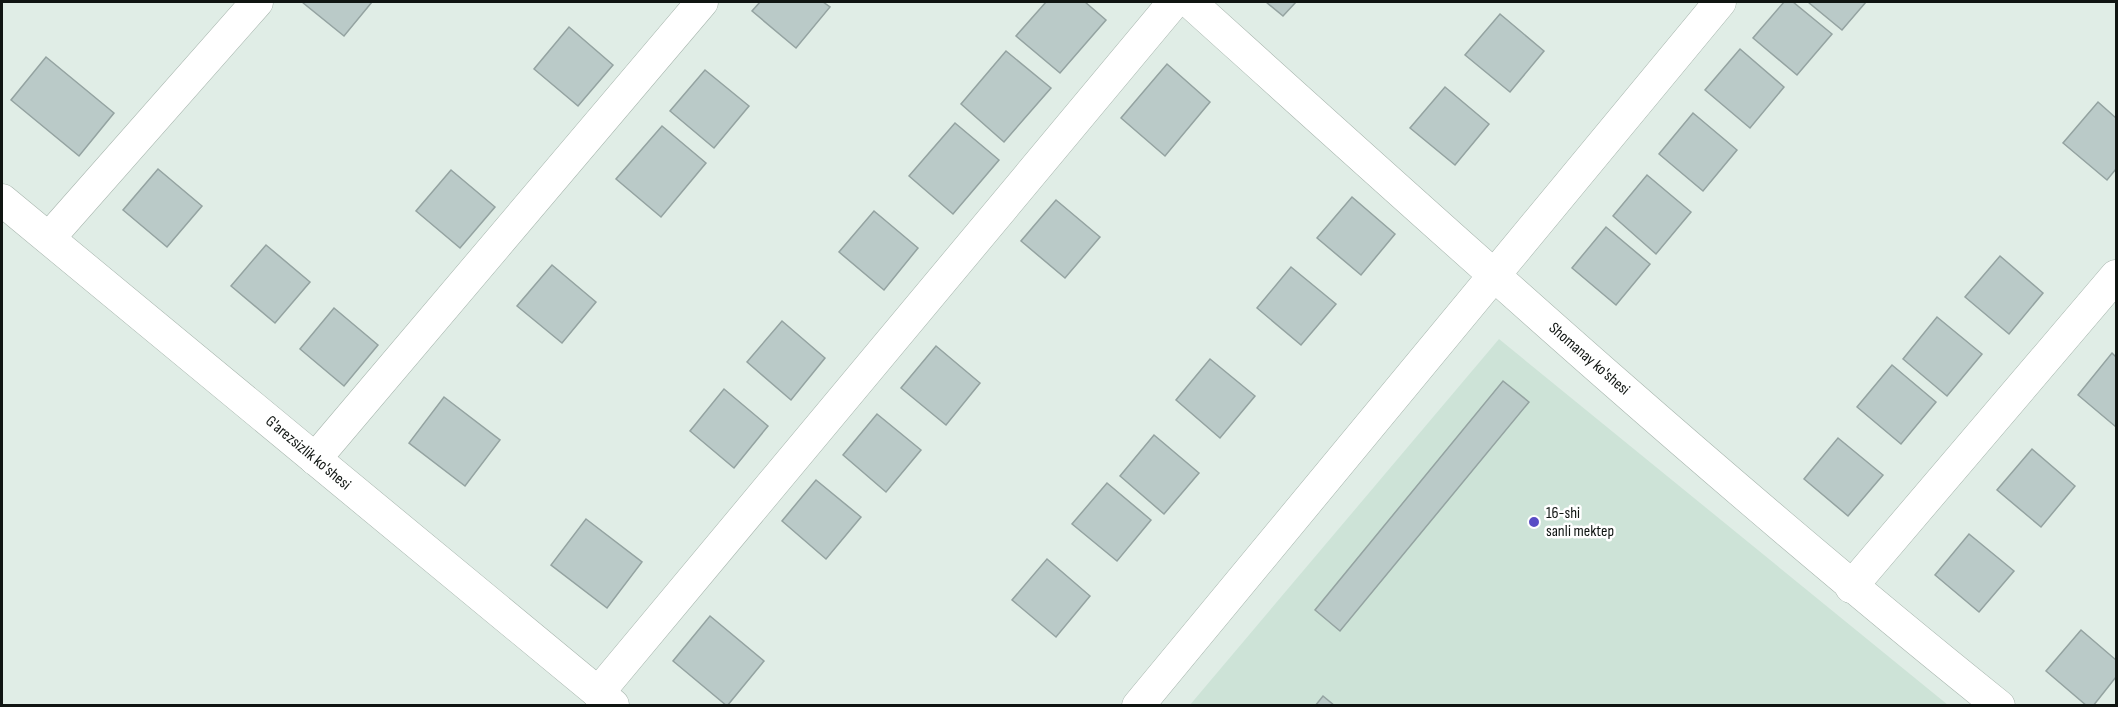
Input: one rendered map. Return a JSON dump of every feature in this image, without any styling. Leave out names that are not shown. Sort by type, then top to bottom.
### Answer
[{"type":"street","points":[[49,238],[257,2]]},
{"type":"street","points":[[315,459],[702,2]]},
{"type":"street","points":[[606,699],[1174,2]]},
{"type":"street","name":"Shomanay ko'shesi","points":[[1190,2],[1493,275],[1851,587],[1999,705]]},
{"type":"street","points":[[1138,705],[1720,2]]},
{"type":"street","name":"G'arezsizlik ko'shesi","points":[[2,200],[606,699]]},
{"type":"street","points":[[1851,587],[2116,276]]},
{"type":"shaded area","name":"16-shi sanli mektep","points":[[1499,339],[1948,705],[1189,706]]},
{"type":"building","points":[[302,2],[372,2],[344,36]]},
{"type":"building","points":[[760,2],[823,2],[830,7],[796,48],[752,11]]},
{"type":"building","points":[[1046,2],[1085,2],[1106,20],[1060,73],[1016,36]]},
{"type":"building","points":[[1266,2],[1296,2],[1283,16]]},
{"type":"building","points":[[1784,2],[1793,2],[1832,34],[1797,75],[1753,38]]},
{"type":"building","points":[[1808,2],[1866,2],[1842,30]]},
{"type":"building","points":[[1500,14],[1544,51],[1510,92],[1465,55]]},
{"type":"building","points":[[569,27],[613,65],[578,106],[534,69]]},
{"type":"building","points":[[1740,49],[1784,87],[1750,128],[1705,90]]},
{"type":"building","points":[[1006,51],[1051,88],[1004,142],[961,104]]},
{"type":"building","points":[[46,57],[114,113],[79,156],[11,100]]},
{"type":"building","points":[[1167,64],[1210,102],[1165,156],[1121,118]]},
{"type":"building","points":[[705,70],[749,106],[714,148],[670,111]]},
{"type":"building","points":[[1445,87],[1489,124],[1455,165],[1410,128]]},
{"type":"building","points":[[2098,102],[2116,118],[2116,169],[2107,180],[2063,143]]},
{"type":"building","points":[[1693,113],[1737,150],[1703,191],[1659,154]]},
{"type":"building","points":[[955,123],[999,160],[953,214],[909,176]]},
{"type":"building","points":[[662,126],[706,163],[661,217],[616,179]]},
{"type":"building","points":[[158,169],[202,206],[167,247],[123,210]]},
{"type":"building","points":[[451,170],[495,207],[460,248],[416,211]]},
{"type":"building","points":[[1647,175],[1691,212],[1656,254],[1613,216]]},
{"type":"building","points":[[1352,197],[1395,234],[1361,275],[1317,238]]},
{"type":"building","points":[[1056,200],[1100,237],[1065,278],[1021,241]]},
{"type":"building","points":[[874,211],[918,248],[884,290],[839,252]]},
{"type":"building","points":[[1606,227],[1650,264],[1616,305],[1572,268]]},
{"type":"building","points":[[266,245],[310,282],[275,323],[231,286]]},
{"type":"building","points":[[2000,256],[2043,293],[2009,334],[1965,297]]},
{"type":"building","points":[[552,265],[596,302],[562,343],[517,306]]},
{"type":"building","points":[[1291,267],[1336,304],[1301,345],[1257,308]]},
{"type":"building","points":[[334,308],[378,345],[344,386],[300,349]]},
{"type":"building","points":[[1937,317],[1982,354],[1947,396],[1903,359]]},
{"type":"building","points":[[782,321],[825,358],[791,400],[747,362]]},
{"type":"building","points":[[936,346],[980,383],[946,425],[901,388]]},
{"type":"building","points":[[2112,353],[2116,357],[2116,427],[2078,395]]},
{"type":"building","points":[[1210,359],[1255,396],[1220,438],[1176,400]]},
{"type":"building","points":[[1892,365],[1936,402],[1901,444],[1857,407]]},
{"type":"building","points":[[1503,381],[1529,402],[1340,631],[1315,610]]},
{"type":"building","points":[[724,389],[768,426],[734,468],[690,431]]},
{"type":"building","points":[[444,397],[500,440],[465,486],[409,443]]},
{"type":"building","points":[[877,414],[921,450],[886,492],[843,455]]},
{"type":"building","points":[[1154,435],[1199,473],[1164,514],[1120,476]]},
{"type":"building","points":[[1838,438],[1883,475],[1848,516],[1804,479]]},
{"type":"building","points":[[2032,449],[2075,486],[2041,527],[1997,490]]},
{"type":"building","points":[[816,480],[861,517],[826,559],[782,521]]},
{"type":"building","points":[[1107,483],[1151,520],[1117,561],[1072,524]]},
{"type":"building","points":[[586,519],[642,562],[607,608],[551,565]]},
{"type":"building","points":[[1969,534],[2014,571],[1979,612],[1935,575]]},
{"type":"building","points":[[1047,559],[1090,596],[1056,637],[1012,600]]},
{"type":"building","points":[[710,616],[764,661],[727,706],[673,661]]},
{"type":"building","points":[[2081,630],[2116,660],[2116,677],[2093,706],[2087,706],[2046,671]]},
{"type":"building","points":[[1323,696],[1335,706],[1315,706]]},
{"type":"place","name":"16-shi sanli mektep","points":[[1534,522]]}]
